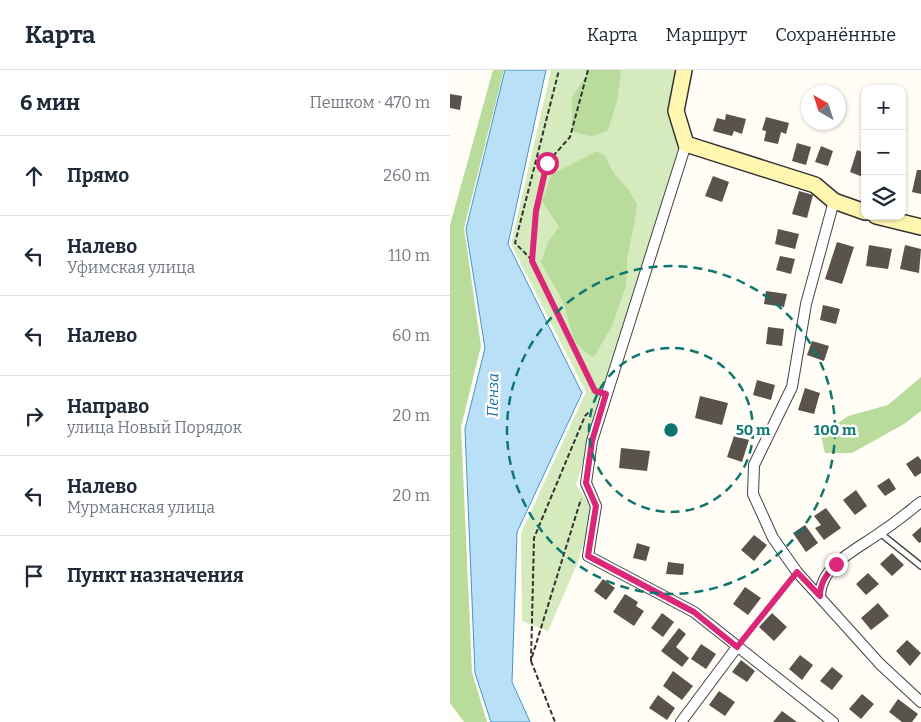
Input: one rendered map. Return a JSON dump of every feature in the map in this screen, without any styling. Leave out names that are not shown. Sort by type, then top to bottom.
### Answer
[{"type":"street","points":[[684,70],[676,111],[686,144],[592,441],[586,483],[596,506],[588,556],[694,612],[833,722]]},
{"type":"street","points":[[686,144],[815,185],[834,201],[861,211]]},
{"type":"street","points":[[834,201],[806,304],[792,387],[754,465],[753,494],[773,538],[797,572],[880,664],[921,702]]},
{"type":"street","points":[[892,220],[921,227]]},
{"type":"street","points":[[820,596],[820,588],[824,578],[836,564],[921,502]]},
{"type":"street","points":[[681,722],[737,647]]},
{"type":"lane","points":[[880,533],[921,566]]},
{"type":"path","points":[[559,70],[515,243],[532,261],[595,391],[606,394]]},
{"type":"path","points":[[532,261],[536,211],[547,163],[570,137],[588,70]]},
{"type":"path","points":[[555,722],[531,660],[534,538],[585,416],[590,411]]},
{"type":"path","points":[[531,660],[586,483]]},
{"type":"path","points":[[737,647],[797,572]]},
{"type":"green space","points":[[493,70],[504,70],[464,228],[481,346],[461,427],[472,672],[487,722],[464,722],[450,703],[450,225]]},
{"type":"green space","points":[[551,70],[676,70],[668,106],[680,145],[576,485],[593,510],[578,562],[548,631],[522,621],[521,533],[586,392],[511,244]]},
{"type":"green space","points":[[590,70],[620,70],[621,73],[617,102],[608,130],[592,137],[572,131],[572,97]]},
{"type":"green space","points":[[597,151],[605,156],[615,175],[628,189],[637,204],[627,259],[626,286],[612,326],[594,357],[585,352],[575,340],[562,300],[541,262],[548,242],[559,227],[542,201],[552,174]]},
{"type":"green space","points":[[921,377],[921,411],[904,424],[852,453],[825,453],[821,435],[848,416],[888,405]]},
{"type":"water","name":"Пенза","points":[[505,70],[546,70],[508,244],[582,393],[517,532],[512,682],[530,722],[491,722],[475,673],[465,429],[485,348],[466,229]]},
{"type":"building","points":[[450,94],[462,96],[460,110],[450,108]]},
{"type":"building","points":[[726,114],[746,119],[742,134],[734,131],[732,136],[713,131],[717,118],[725,120]]},
{"type":"building","points":[[766,117],[789,123],[786,134],[781,132],[778,144],[764,141],[766,131],[762,130]]},
{"type":"building","points":[[797,143],[811,147],[806,165],[792,161]]},
{"type":"building","points":[[821,146],[833,151],[828,166],[815,162]]},
{"type":"building","points":[[857,150],[861,152],[861,176],[850,172]]},
{"type":"building","points":[[917,170],[921,170],[921,194],[912,192]]},
{"type":"building","points":[[713,176],[729,182],[722,202],[705,196]]},
{"type":"building","points":[[799,191],[813,195],[807,218],[792,214]]},
{"type":"building","points":[[778,229],[799,234],[795,249],[775,244]]},
{"type":"building","points":[[837,242],[854,247],[842,284],[825,279]]},
{"type":"building","points":[[869,245],[892,249],[888,269],[866,266]]},
{"type":"building","points":[[905,245],[921,249],[919,273],[900,269]]},
{"type":"building","points":[[780,256],[795,259],[791,274],[776,270]]},
{"type":"building","points":[[766,291],[787,294],[784,307],[764,304]]},
{"type":"building","points":[[823,305],[840,309],[836,324],[820,320]]},
{"type":"building","points":[[768,327],[784,329],[782,346],[766,344]]},
{"type":"building","points":[[812,341],[829,346],[824,361],[807,355]]},
{"type":"building","points":[[757,380],[775,385],[771,400],[753,395]]},
{"type":"building","points":[[805,388],[820,393],[814,414],[798,410]]},
{"type":"building","points":[[700,396],[728,403],[722,425],[695,418]]},
{"type":"building","points":[[734,436],[749,440],[742,462],[727,457]]},
{"type":"building","points":[[621,448],[650,451],[647,471],[619,468]]},
{"type":"building","points":[[918,456],[921,460],[921,473],[915,477],[906,464]]},
{"type":"building","points":[[889,478],[896,489],[885,496],[877,486]]},
{"type":"building","points":[[856,490],[867,506],[855,515],[843,500]]},
{"type":"building","points":[[826,508],[841,528],[824,540],[815,528],[821,525],[814,516]]},
{"type":"building","points":[[805,525],[818,543],[806,552],[793,533]]},
{"type":"building","points":[[921,527],[921,542],[919,543],[912,535]]},
{"type":"building","points":[[754,535],[767,545],[754,561],[741,550]]},
{"type":"building","points":[[637,543],[650,547],[646,561],[633,558]]},
{"type":"building","points":[[892,553],[904,565],[892,576],[880,564]]},
{"type":"building","points":[[668,562],[684,564],[683,575],[666,574]]},
{"type":"building","points":[[868,573],[879,584],[866,595],[856,584]]},
{"type":"building","points":[[603,579],[615,588],[606,600],[594,591]]},
{"type":"building","points":[[745,587],[761,598],[748,615],[733,604]]},
{"type":"building","points":[[625,594],[638,602],[636,606],[644,611],[634,626],[613,612]]},
{"type":"building","points":[[878,603],[889,616],[871,630],[861,618]]},
{"type":"building","points":[[662,613],[674,622],[663,637],[651,628]]},
{"type":"building","points":[[772,613],[787,627],[774,641],[759,627]]},
{"type":"building","points":[[679,628],[686,634],[676,647],[689,658],[682,667],[661,651]]},
{"type":"building","points":[[907,640],[921,653],[910,666],[896,651]]},
{"type":"building","points":[[701,644],[716,654],[706,669],[691,659]]},
{"type":"building","points":[[800,655],[813,665],[802,680],[789,669]]},
{"type":"building","points":[[741,660],[755,671],[747,682],[732,672]]},
{"type":"building","points":[[832,667],[843,676],[832,690],[820,681]]},
{"type":"building","points":[[673,671],[693,686],[682,700],[663,686]]},
{"type":"building","points":[[719,691],[735,702],[725,716],[709,705]]},
{"type":"building","points":[[862,694],[874,704],[861,719],[849,709]]},
{"type":"building","points":[[658,695],[675,708],[667,720],[649,708]]},
{"type":"building","points":[[898,699],[918,714],[912,722],[902,722],[889,712]]},
{"type":"building","points":[[782,711],[797,722],[773,722]]},
{"type":"route","points":[[547,163],[536,211],[532,261],[595,391],[606,394],[592,441],[586,483],[596,506],[588,556],[694,612],[737,647],[797,572],[820,596],[820,588],[824,578],[836,564]]}]
